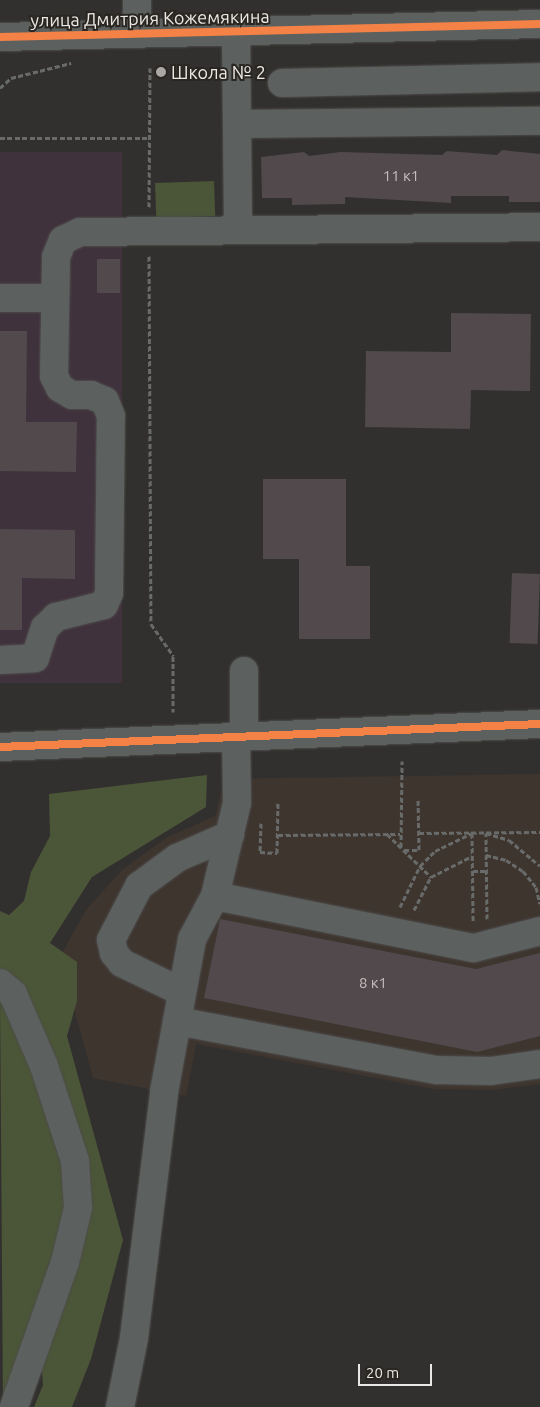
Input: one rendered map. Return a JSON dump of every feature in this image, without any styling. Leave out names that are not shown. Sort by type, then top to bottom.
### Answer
[{"type":"street","points":[[137,0],[137,34]]},
{"type":"street","name":"улица Дмитрия Кожемякина","points":[[0,37],[540,24]]},
{"type":"street","points":[[236,31],[238,230]]},
{"type":"street","points":[[282,83],[540,78]]},
{"type":"street","points":[[236,124],[540,121]]},
{"type":"street","points":[[0,660],[35,658],[45,628],[56,617],[104,605],[110,593],[111,416],[105,401],[91,395],[72,395],[60,388],[54,376],[56,257],[63,240],[80,232],[540,227]]},
{"type":"street","points":[[0,298],[55,298]]},
{"type":"street","points":[[120,1407],[134,1338],[164,1092],[192,940],[215,896],[237,803],[244,671]]},
{"type":"street","points":[[0,746],[540,724]]},
{"type":"street","points":[[182,992],[122,962],[114,953],[111,940],[139,886],[177,858],[230,835]]},
{"type":"street","points":[[215,896],[481,946],[540,931]]},
{"type":"street","points":[[0,983],[13,994],[44,1066],[75,1161],[78,1208],[65,1262],[14,1407]]},
{"type":"street","points":[[177,1021],[436,1070],[491,1071],[540,1064]]},
{"type":"path","points":[[0,88],[11,78],[80,61]]},
{"type":"path","points":[[150,68],[148,138],[151,624],[173,656],[174,712]]},
{"type":"path","points":[[0,138],[148,138]]},
{"type":"path","points":[[400,847],[402,761]]},
{"type":"path","points":[[404,850],[419,850],[418,800]]},
{"type":"path","points":[[261,819],[260,852],[278,853],[278,802]]},
{"type":"path","points":[[419,833],[540,832]]},
{"type":"path","points":[[472,833],[472,871],[481,946]]},
{"type":"path","points":[[404,933],[399,908],[420,866],[435,851],[472,833]]},
{"type":"path","points":[[481,946],[486,871],[486,833]]},
{"type":"path","points":[[486,833],[508,840],[540,866]]},
{"type":"path","points":[[387,834],[431,877]]},
{"type":"path","points":[[278,836],[400,834]]},
{"type":"path","points":[[486,855],[506,860],[524,871],[536,887],[540,904]]},
{"type":"path","points":[[404,933],[431,877],[457,859],[472,856]]},
{"type":"path","points":[[472,871],[486,871]]},
{"type":"shaded area","points":[[0,152],[122,152],[122,683],[0,683]]},
{"type":"shaded area","points":[[540,774],[540,1084],[492,1090],[434,1089],[196,1044],[186,1096],[93,1078],[60,957],[86,910],[122,870],[166,838],[215,816],[225,779]]},
{"type":"green space","points":[[214,181],[215,216],[156,218],[155,183]]},
{"type":"green space","points":[[207,775],[206,807],[92,877],[50,943],[77,962],[77,1001],[67,1036],[123,1240],[91,1359],[72,1407],[34,1407],[43,1385],[41,1357],[86,1210],[0,973],[0,911],[9,915],[24,901],[31,872],[50,836],[49,794]]},
{"type":"green space","points":[[0,990],[66,1142],[76,1197],[3,1407]]},
{"type":"building","points":[[502,150],[540,154],[540,202],[509,202],[509,196],[451,196],[451,203],[345,197],[345,204],[292,205],[292,198],[262,198],[261,157],[304,152],[309,156],[341,152],[442,155],[447,151],[497,155]]},
{"type":"building","points":[[97,259],[120,259],[120,293],[97,293]]},
{"type":"building","points":[[451,313],[531,314],[530,391],[471,390],[470,429],[365,427],[366,351],[451,352]]},
{"type":"building","points":[[0,331],[27,331],[26,422],[77,422],[76,472],[0,471]]},
{"type":"building","points":[[263,479],[346,479],[346,566],[370,566],[370,639],[299,639],[299,559],[263,559]]},
{"type":"building","points":[[0,529],[75,530],[75,579],[22,578],[22,630],[0,630]]},
{"type":"building","points":[[512,573],[540,574],[538,644],[510,643]]},
{"type":"building","points":[[220,919],[476,969],[540,953],[540,1036],[477,1052],[204,998]]},
{"type":"cycle path","points":[[0,37],[540,24]]},
{"type":"cycle path","points":[[0,747],[540,724]]},
{"type":"place","name":"Школа № 2","points":[[161,72]]}]
